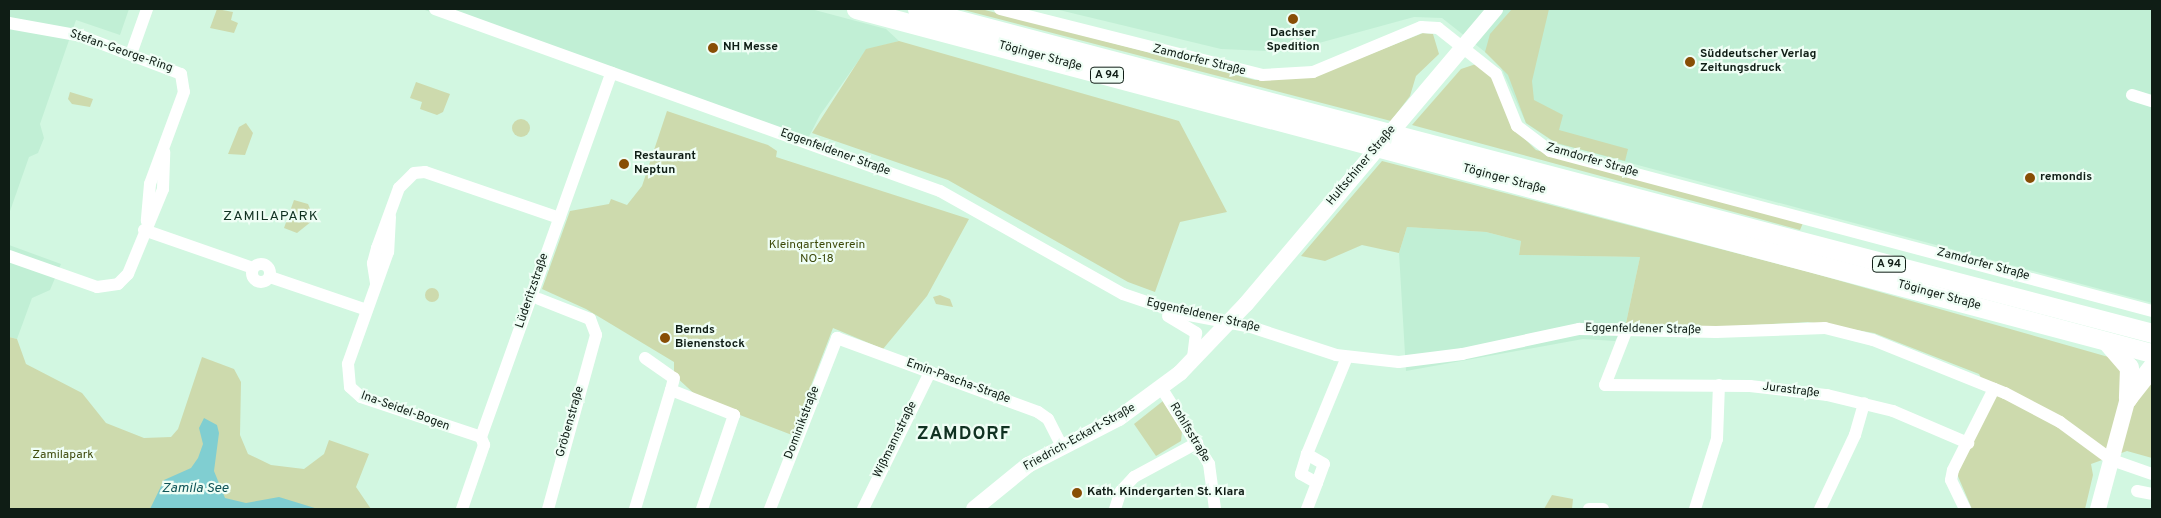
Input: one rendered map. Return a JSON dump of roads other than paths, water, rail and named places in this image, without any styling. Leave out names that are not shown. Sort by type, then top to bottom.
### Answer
[{"type":"highway","name":"Töginger Straße","points":[[856,9],[2152,332]]},
{"type":"highway","name":"Töginger Straße","points":[[917,9],[1363,135]]},
{"type":"highway","name":"Töginger Straße","points":[[1406,146],[2152,353]]},
{"type":"highway","points":[[2106,341],[2129,367],[2128,398]]},
{"type":"highway","points":[[2128,398],[2152,368]]},
{"type":"main road","name":"Hultschiner Straße","points":[[1228,323],[1495,9]]},
{"type":"main road","name":"Friedrich-Eckart-Straße","points":[[974,509],[1011,477],[1062,446],[1119,418],[1162,389],[1228,323]]},
{"type":"main road","points":[[2098,509],[2128,398]]},
{"type":"street","points":[[131,54],[147,9]]},
{"type":"street","name":"Eggenfeldener Straße","points":[[435,9],[940,191],[1144,303],[1228,323],[1346,357],[1409,361],[1579,329],[1825,328],[1873,340],[1994,389],[2044,412],[2112,460],[2152,474]]},
{"type":"street","name":"Zamdorfer Straße","points":[[1000,9],[1016,11],[1262,75],[1295,75],[1332,66],[1421,27],[1438,28],[1463,47],[1500,80],[1517,126],[1531,140],[1550,151],[2152,311]]},
{"type":"street","name":"Stefan-George-Ring","points":[[9,23],[76,34],[176,71],[184,79],[164,152],[150,184],[146,225],[128,274],[108,287],[9,256]]},
{"type":"street","name":"Lüderitzstraße","points":[[462,509],[484,445],[481,437],[611,73]]},
{"type":"street","points":[[2132,94],[2152,101]]},
{"type":"street","name":"Ina-Seidel-Bogen","points":[[481,437],[353,391],[346,371],[376,283],[373,261],[403,182],[421,172],[558,218]]},
{"type":"street","points":[[146,225],[253,268],[265,264],[270,277],[367,310]]},
{"type":"street","name":"Gröbenstraße","points":[[540,299],[590,319],[596,335],[548,509]]},
{"type":"street","points":[[1144,303],[1196,333],[1198,345],[1192,361]]},
{"type":"street","name":"Jurastraße","points":[[1627,329],[1605,385],[1720,385],[1793,390],[1864,403],[1912,417],[1968,443]]},
{"type":"street","name":"Emin-Pascha-Straße","points":[[837,338],[1038,412],[1048,419],[1062,446]]},
{"type":"street","name":"Dominikstraße","points":[[770,509],[837,338]]},
{"type":"street","points":[[1317,483],[1301,474],[1307,454],[1346,357]]},
{"type":"street","points":[[636,509],[674,378],[645,358]]},
{"type":"street","name":"Wißmannstraße","points":[[863,509],[930,372]]},
{"type":"street","points":[[1695,509],[1717,439],[1720,385]]},
{"type":"street","name":"Rohlfsstraße","points":[[1162,389],[1209,464],[1215,509]]},
{"type":"street","points":[[1965,509],[1951,480],[1994,389]]},
{"type":"street","points":[[671,390],[734,415],[702,509]]},
{"type":"street","points":[[1820,509],[1848,453],[1864,403]]},
{"type":"street","points":[[1115,509],[1121,490],[1134,477],[1197,443]]},
{"type":"street","points":[[1307,454],[1324,464],[1308,509]]},
{"type":"street","points":[[2137,491],[2152,494]]},
{"type":"street","points":[[1589,509],[1603,509]]},
{"type":"water","name":"Zamila See","points":[[204,418],[217,425],[219,433],[214,471],[225,498],[246,503],[279,497],[318,509],[150,509],[164,480],[191,468],[198,458],[203,444],[199,428]]},
{"type":"place","name":"Dachser Spedition","points":[[1293,19]]},
{"type":"place","name":"NH Messe","points":[[713,48]]},
{"type":"place","name":"Süddeutscher Verlag Zeitungsdruck","points":[[1690,62]]},
{"type":"place","name":"Restaurant Neptun","points":[[624,164]]},
{"type":"place","name":"remondis","points":[[2030,178]]},
{"type":"place","name":"Bernds Bienenstock","points":[[665,338]]},
{"type":"place","name":"Kath. Kindergarten St. Klara","points":[[1077,493]]},
{"type":"district","name":"ZAMILAPARK","points":[[271,217]]},
{"type":"district","name":"ZAMDORF","points":[[964,435]]},
{"type":"park label","name":"Kleingartenverein NO-18","points":[[817,253]]},
{"type":"park label","name":"Zamilapark","points":[[63,456]]}]
